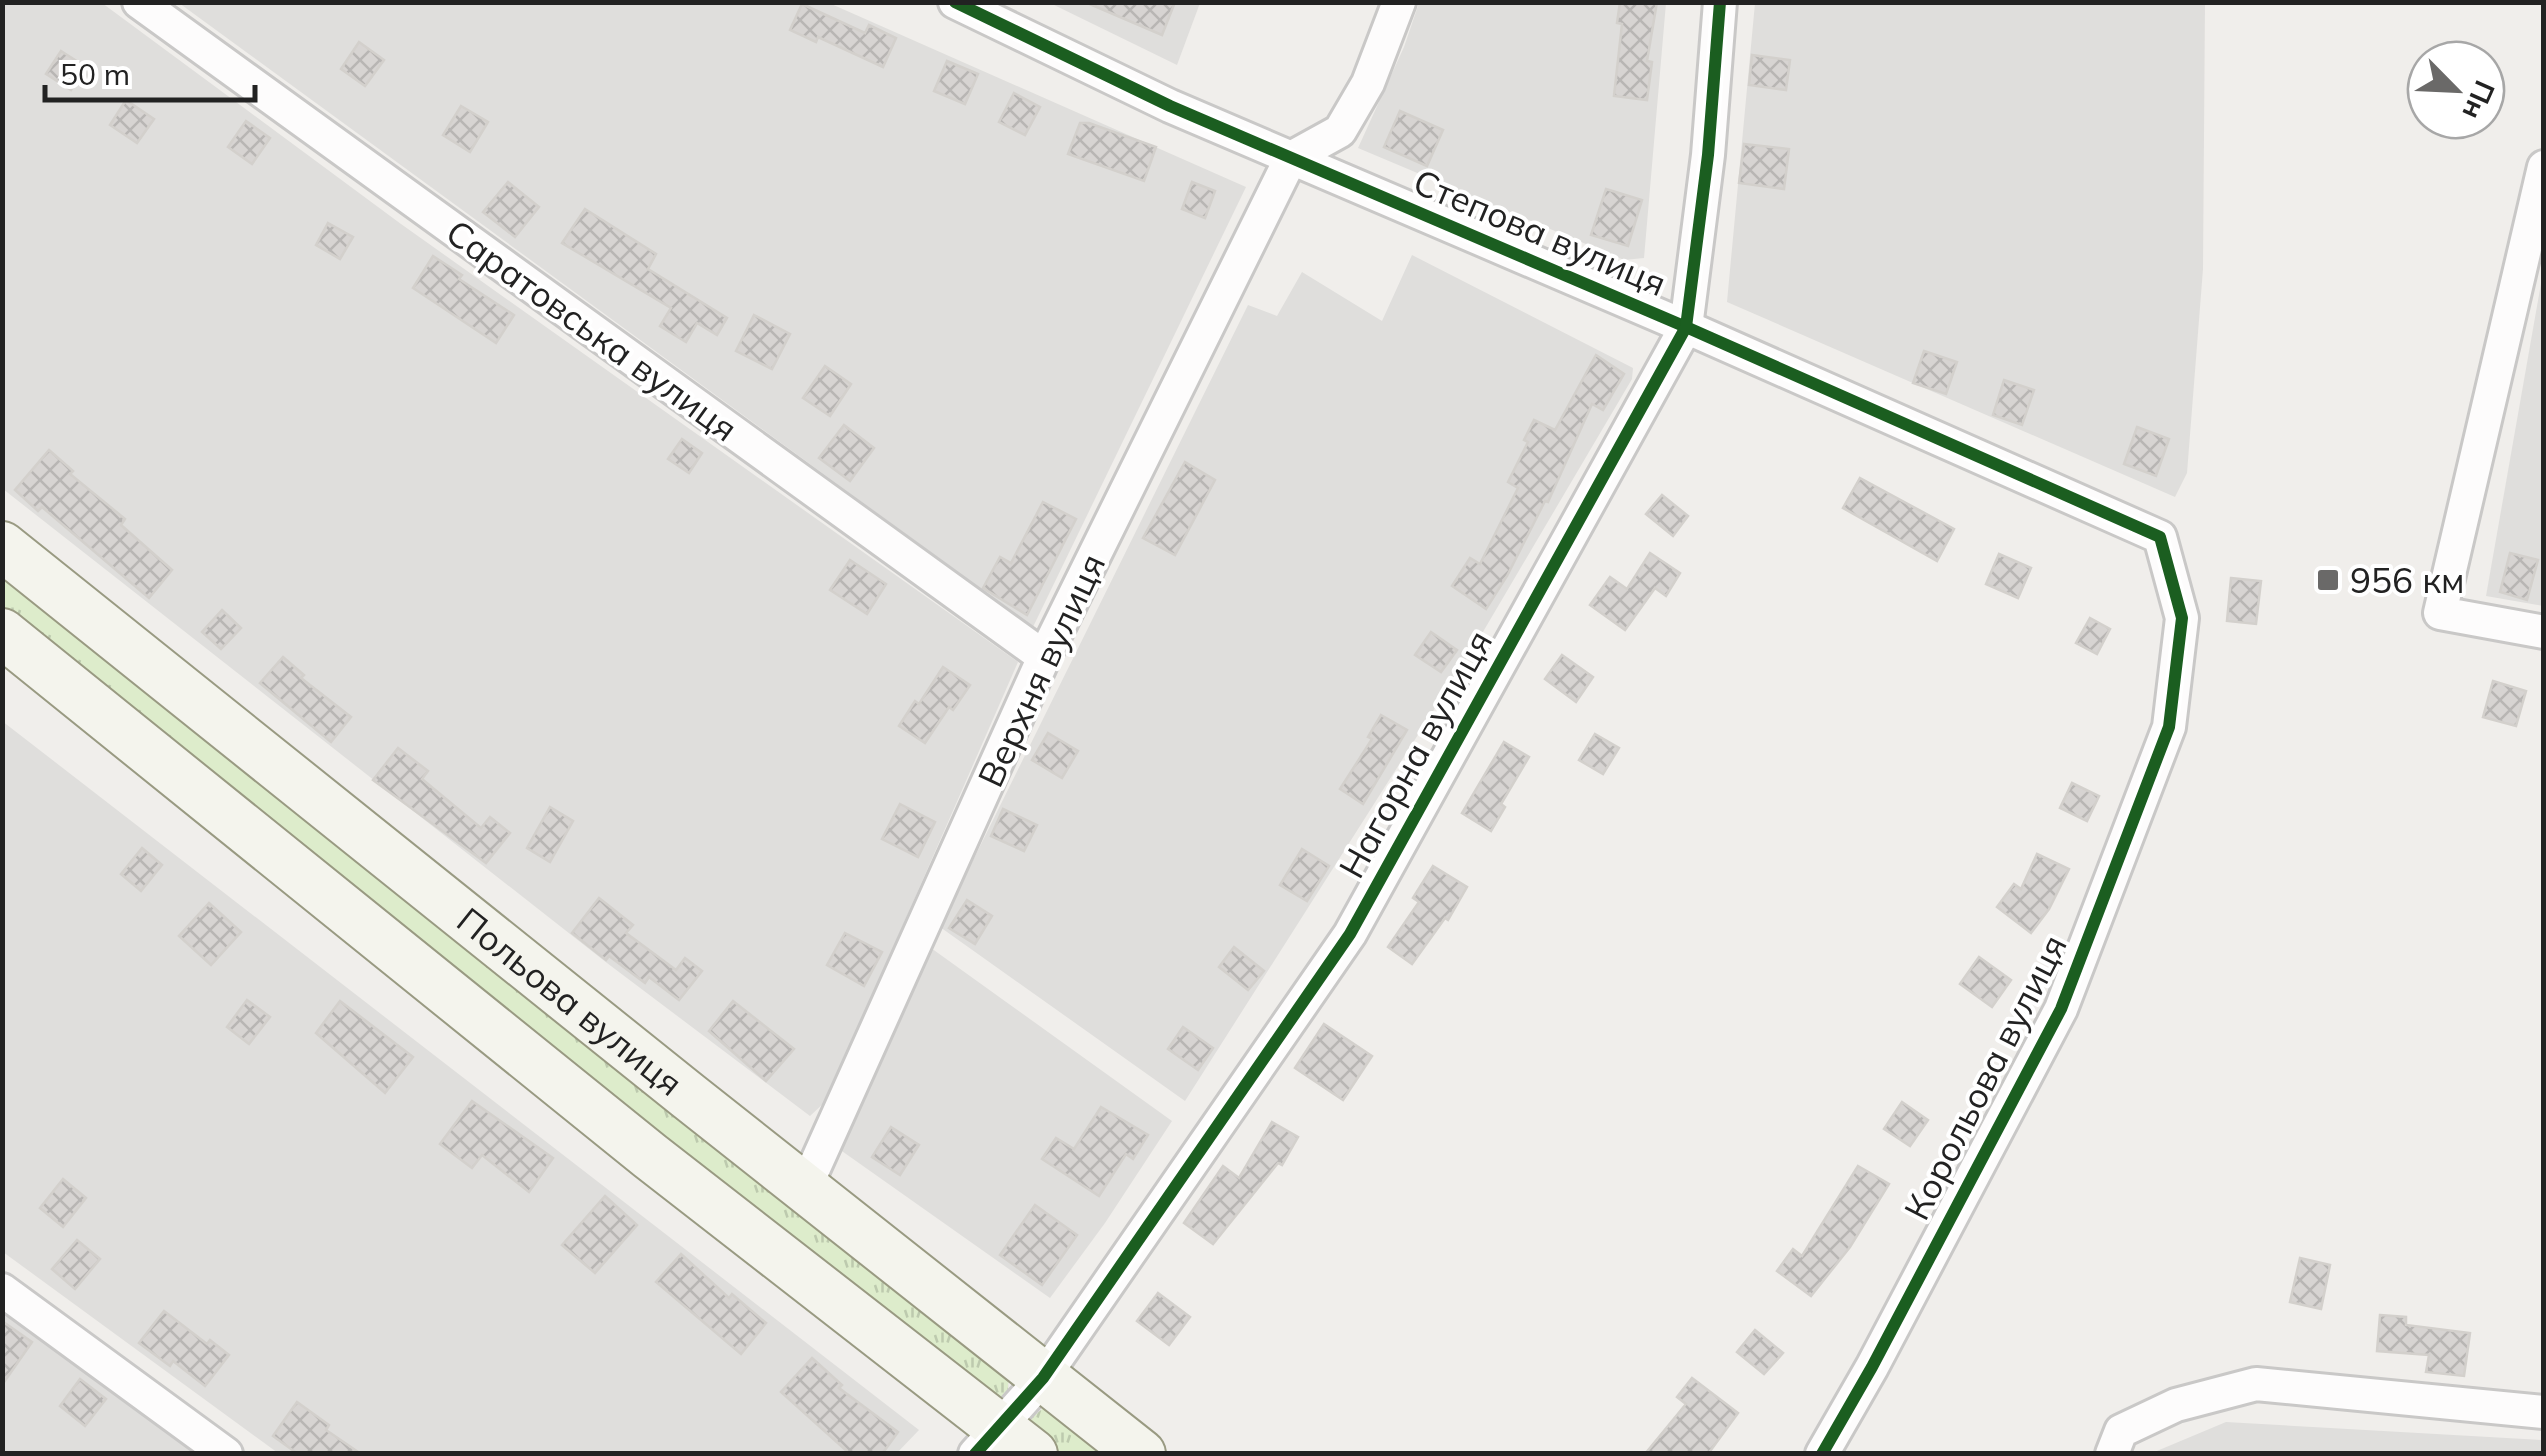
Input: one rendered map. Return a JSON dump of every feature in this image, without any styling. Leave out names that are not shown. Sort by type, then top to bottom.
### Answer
[{"type":"main road","name":"Польова вулиця","points":[[2,546],[1142,1454]]},
{"type":"main road","name":"Польова вулиця","points":[[2,633],[1002,1445]]},
{"type":"street","name":"Саратовська вулиця","points":[[139,2],[1044,657]]},
{"type":"street","name":"Степова вулиця","points":[[955,2],[1170,106],[2160,537]]},
{"type":"street","points":[[1291,158],[1340,131],[1368,83],[1399,2]]},
{"type":"street","name":"Нагорна вулиця","points":[[1002,1445],[1043,1378],[1350,934],[1686,328],[1708,155],[1720,2]]},
{"type":"street","name":"Верхня вулиця","points":[[805,1188],[1044,657],[1291,158]]},
{"type":"street","points":[[2544,168],[2440,613],[2544,632]]},
{"type":"street","name":"Корольова вулиця","points":[[1822,1454],[2061,1009],[2168,728],[2182,618],[2160,537]]},
{"type":"street","points":[[2,1290],[226,1454]]},
{"type":"street","points":[[2112,1454],[2122,1431],[2176,1405],[2256,1384],[2544,1412]]},
{"type":"shaded area","points":[[2,3],[102,3],[401,224],[1018,662],[826,1101],[810,1116],[607,963],[3,489]]},
{"type":"shaded area","points":[[179,3],[829,3],[1246,187],[1033,627]]},
{"type":"shaded area","points":[[1050,3],[1200,3],[1177,65]]},
{"type":"shaded area","points":[[1419,3],[1666,3],[1644,258],[1624,260],[1358,148],[1404,47]]},
{"type":"shaded area","points":[[1755,3],[2205,3],[2203,269],[2187,473],[2175,497],[1727,302]]},
{"type":"shaded area","points":[[1412,255],[1633,368],[1632,379],[1477,642],[1185,1101],[940,927],[1248,305],[1277,316],[1302,272],[1382,321]]},
{"type":"shaded area","points":[[2543,272],[2543,606],[2486,596]]},
{"type":"shaded area","points":[[2,721],[919,1430],[896,1454],[278,1453],[3,1252]]},
{"type":"shaded area","points":[[931,948],[1172,1121],[1050,1298],[839,1149]]},
{"type":"shaded area","points":[[3,1312],[197,1453],[3,1453]]},
{"type":"shaded area","points":[[2226,1422],[2543,1440],[2543,1453],[2152,1453]]},
{"type":"green space","points":[[2,561],[1009,1373],[1008,1389],[1002,1396],[988,1400],[3,612]]},
{"type":"green space","points":[[1044,1407],[1121,1453],[1053,1453],[1031,1429],[1032,1418]]},
{"type":"building","points":[[1085,2],[1175,2],[1162,35]]},
{"type":"building","points":[[1620,2],[1657,2],[1647,61],[1652,62],[1647,100],[1614,96],[1622,24],[1617,23]]},
{"type":"building","points":[[802,4],[865,33],[869,25],[896,38],[883,67],[818,37],[816,42],[790,30]]},
{"type":"building","points":[[359,42],[384,60],[365,86],[341,69]]},
{"type":"building","points":[[61,51],[86,67],[71,90],[46,74]]},
{"type":"building","points":[[1752,55],[1790,60],[1786,90],[1749,85]]},
{"type":"building","points":[[947,61],[978,74],[965,104],[934,91]]},
{"type":"building","points":[[1014,93],[1040,107],[1025,135],[999,122]]},
{"type":"building","points":[[126,100],[154,119],[137,143],[110,125]]},
{"type":"building","points":[[461,106],[488,122],[470,152],[443,135]]},
{"type":"building","points":[[1400,111],[1443,130],[1427,166],[1384,147]]},
{"type":"building","points":[[246,121],[270,138],[252,164],[228,147]]},
{"type":"building","points":[[1080,123],[1156,147],[1144,181],[1068,154]]},
{"type":"building","points":[[1744,144],[1789,149],[1784,189],[1739,183]]},
{"type":"building","points":[[508,182],[539,207],[515,237],[483,212]]},
{"type":"building","points":[[1192,182],[1215,191],[1205,218],[1182,209]]},
{"type":"building","points":[[1606,189],[1642,200],[1628,246],[1591,235]]},
{"type":"building","points":[[585,209],[656,254],[648,269],[727,318],[717,335],[697,323],[686,342],[660,326],[671,308],[562,243]]},
{"type":"building","points":[[328,223],[353,237],[340,259],[316,245]]},
{"type":"building","points":[[433,256],[462,275],[459,279],[514,315],[496,343],[413,288]]},
{"type":"building","points":[[754,315],[790,334],[772,369],[736,351]]},
{"type":"building","points":[[1924,351],[1957,362],[1946,394],[1913,383]]},
{"type":"building","points":[[1596,355],[1624,374],[1603,410],[1592,404],[1548,502],[1545,501],[1486,609],[1452,586],[1470,558],[1480,564],[1518,488],[1508,482],[1534,420],[1555,430]]},
{"type":"building","points":[[825,366],[851,384],[830,416],[803,398]]},
{"type":"building","points":[[2004,380],[2034,390],[2022,425],[1993,415]]},
{"type":"building","points":[[844,425],[874,448],[850,481],[819,458]]},
{"type":"building","points":[[2137,427],[2169,439],[2156,476],[2124,464]]},
{"type":"building","points":[[682,439],[702,453],[689,473],[668,459]]},
{"type":"building","points":[[49,450],[73,471],[70,474],[125,519],[121,525],[172,570],[149,598],[42,507],[38,511],[15,490]]},
{"type":"building","points":[[1185,462],[1215,480],[1175,555],[1143,538]]},
{"type":"building","points":[[1860,478],[1954,529],[1937,561],[1843,508]]},
{"type":"building","points":[[1662,495],[1688,516],[1673,536],[1646,514]]},
{"type":"building","points":[[1043,502],[1076,519],[1027,615],[983,588],[1000,557],[1011,563]]},
{"type":"building","points":[[1650,553],[1680,573],[1666,596],[1655,588],[1625,630],[1590,605],[1610,577],[1627,589]]},
{"type":"building","points":[[2510,553],[2538,560],[2527,600],[2500,592]]},
{"type":"building","points":[[1999,554],[2031,568],[2018,598],[1986,584]]},
{"type":"building","points":[[850,560],[886,584],[867,614],[830,590]]},
{"type":"building","points":[[2231,578],[2261,581],[2256,624],[2227,621]]},
{"type":"building","points":[[222,610],[241,628],[221,649],[202,632]]},
{"type":"building","points":[[2090,618],[2110,629],[2097,654],[2076,643]]},
{"type":"building","points":[[1431,632],[1457,650],[1441,672],[1415,655]]},
{"type":"building","points":[[1562,655],[1593,677],[1576,702],[1545,679]]},
{"type":"building","points":[[283,657],[304,675],[301,678],[351,717],[331,742],[260,683]]},
{"type":"building","points":[[943,667],[970,685],[953,710],[949,707],[925,743],[899,726]]},
{"type":"building","points":[[2493,681],[2526,691],[2516,726],[2483,717]]},
{"type":"building","points":[[1381,715],[1407,730],[1363,804],[1340,789],[1372,739],[1368,737]]},
{"type":"building","points":[[1048,733],[1078,751],[1062,778],[1032,760]]},
{"type":"building","points":[[1595,734],[1619,748],[1603,774],[1579,760]]},
{"type":"building","points":[[1504,742],[1529,757],[1501,804],[1505,807],[1491,831],[1462,813]]},
{"type":"building","points":[[398,748],[428,771],[422,779],[481,828],[490,817],[510,833],[486,863],[373,780]]},
{"type":"building","points":[[2072,783],[2099,796],[2087,821],[2060,808]]},
{"type":"building","points":[[900,804],[935,822],[918,857],[882,839]]},
{"type":"building","points":[[550,807],[573,821],[550,862],[527,848]]},
{"type":"building","points":[[1003,809],[1037,825],[1024,851],[991,836]]},
{"type":"building","points":[[142,848],[162,865],[141,891],[121,874]]},
{"type":"building","points":[[1302,849],[1329,866],[1307,901],[1280,885]]},
{"type":"building","points":[[2037,854],[2069,869],[2049,909],[2031,933],[1997,907],[2014,884],[2021,889]]},
{"type":"building","points":[[1433,866],[1467,887],[1448,920],[1445,918],[1412,964],[1388,947],[1419,902],[1413,898]]},
{"type":"building","points":[[599,898],[633,925],[626,933],[676,970],[685,958],[702,971],[679,1000],[649,977],[645,983],[609,956],[606,960],[572,933]]},
{"type":"building","points":[[967,900],[992,916],[975,944],[949,928]]},
{"type":"building","points":[[209,903],[241,932],[211,965],[179,936]]},
{"type":"building","points":[[845,933],[882,952],[864,986],[827,965]]},
{"type":"building","points":[[1234,947],[1264,971],[1248,990],[1219,967]]},
{"type":"building","points":[[1979,957],[2011,980],[1992,1007],[1960,984]]},
{"type":"building","points":[[247,1000],[270,1017],[249,1044],[227,1027]]},
{"type":"building","points":[[340,1001],[413,1057],[385,1093],[316,1033]]},
{"type":"building","points":[[733,1001],[794,1049],[766,1081],[709,1031]]},
{"type":"building","points":[[1324,1024],[1372,1056],[1343,1100],[1295,1068]]},
{"type":"building","points":[[1183,1027],[1213,1048],[1198,1070],[1168,1049]]},
{"type":"building","points":[[472,1101],[553,1158],[529,1192],[482,1155],[472,1168],[440,1144]]},
{"type":"building","points":[[1902,1102],[1928,1120],[1910,1146],[1884,1129]]},
{"type":"building","points":[[1101,1107],[1148,1135],[1133,1159],[1126,1154],[1099,1196],[1042,1159],[1056,1138],[1074,1149]]},
{"type":"building","points":[[1272,1122],[1298,1137],[1282,1165],[1278,1163],[1213,1244],[1184,1223],[1223,1166],[1239,1178]]},
{"type":"building","points":[[891,1127],[919,1145],[900,1175],[872,1157]]},
{"type":"building","points":[[1858,1166],[1889,1184],[1850,1247],[1811,1296],[1777,1271],[1793,1249],[1802,1256]]},
{"type":"building","points":[[63,1179],[86,1198],[63,1227],[40,1208]]},
{"type":"building","points":[[605,1196],[637,1225],[595,1273],[562,1245]]},
{"type":"building","points":[[1035,1205],[1077,1235],[1042,1285],[1000,1255]]},
{"type":"building","points":[[77,1240],[100,1259],[75,1289],[52,1269]]},
{"type":"building","points":[[681,1254],[729,1298],[732,1294],[766,1323],[741,1354],[656,1282]]},
{"type":"building","points":[[2300,1258],[2330,1265],[2321,1309],[2290,1302]]},
{"type":"building","points":[[1158,1293],[1190,1317],[1169,1345],[1137,1321]]},
{"type":"building","points":[[164,1311],[207,1344],[210,1340],[229,1355],[205,1386],[173,1361],[170,1366],[139,1343]]},
{"type":"building","points":[[2380,1315],[2406,1317],[2406,1325],[2470,1333],[2464,1376],[2426,1372],[2429,1355],[2377,1351]]},
{"type":"building","points":[[2,1321],[32,1342],[2,1385]]},
{"type":"building","points":[[1755,1330],[1783,1353],[1764,1374],[1737,1352]]},
{"type":"building","points":[[812,1358],[842,1385],[839,1388],[898,1432],[882,1454],[850,1454],[781,1392]]},
{"type":"building","points":[[1692,1378],[1738,1413],[1708,1454],[1645,1454],[1686,1404],[1677,1397]]},
{"type":"building","points":[[80,1379],[106,1399],[85,1426],[60,1406]]},
{"type":"building","points":[[297,1402],[329,1425],[326,1430],[361,1454],[298,1454],[273,1436]]},
{"type":"cycle path","points":[[955,2],[1170,106],[1686,327],[2160,537],[2182,618],[2169,727],[2061,1009],[1822,1454]]},
{"type":"cycle path","points":[[975,1454],[1043,1378],[1350,934],[1686,327],[1708,155],[1720,2]]},
{"type":"place","name":"956 км","points":[[2328,580]]}]
